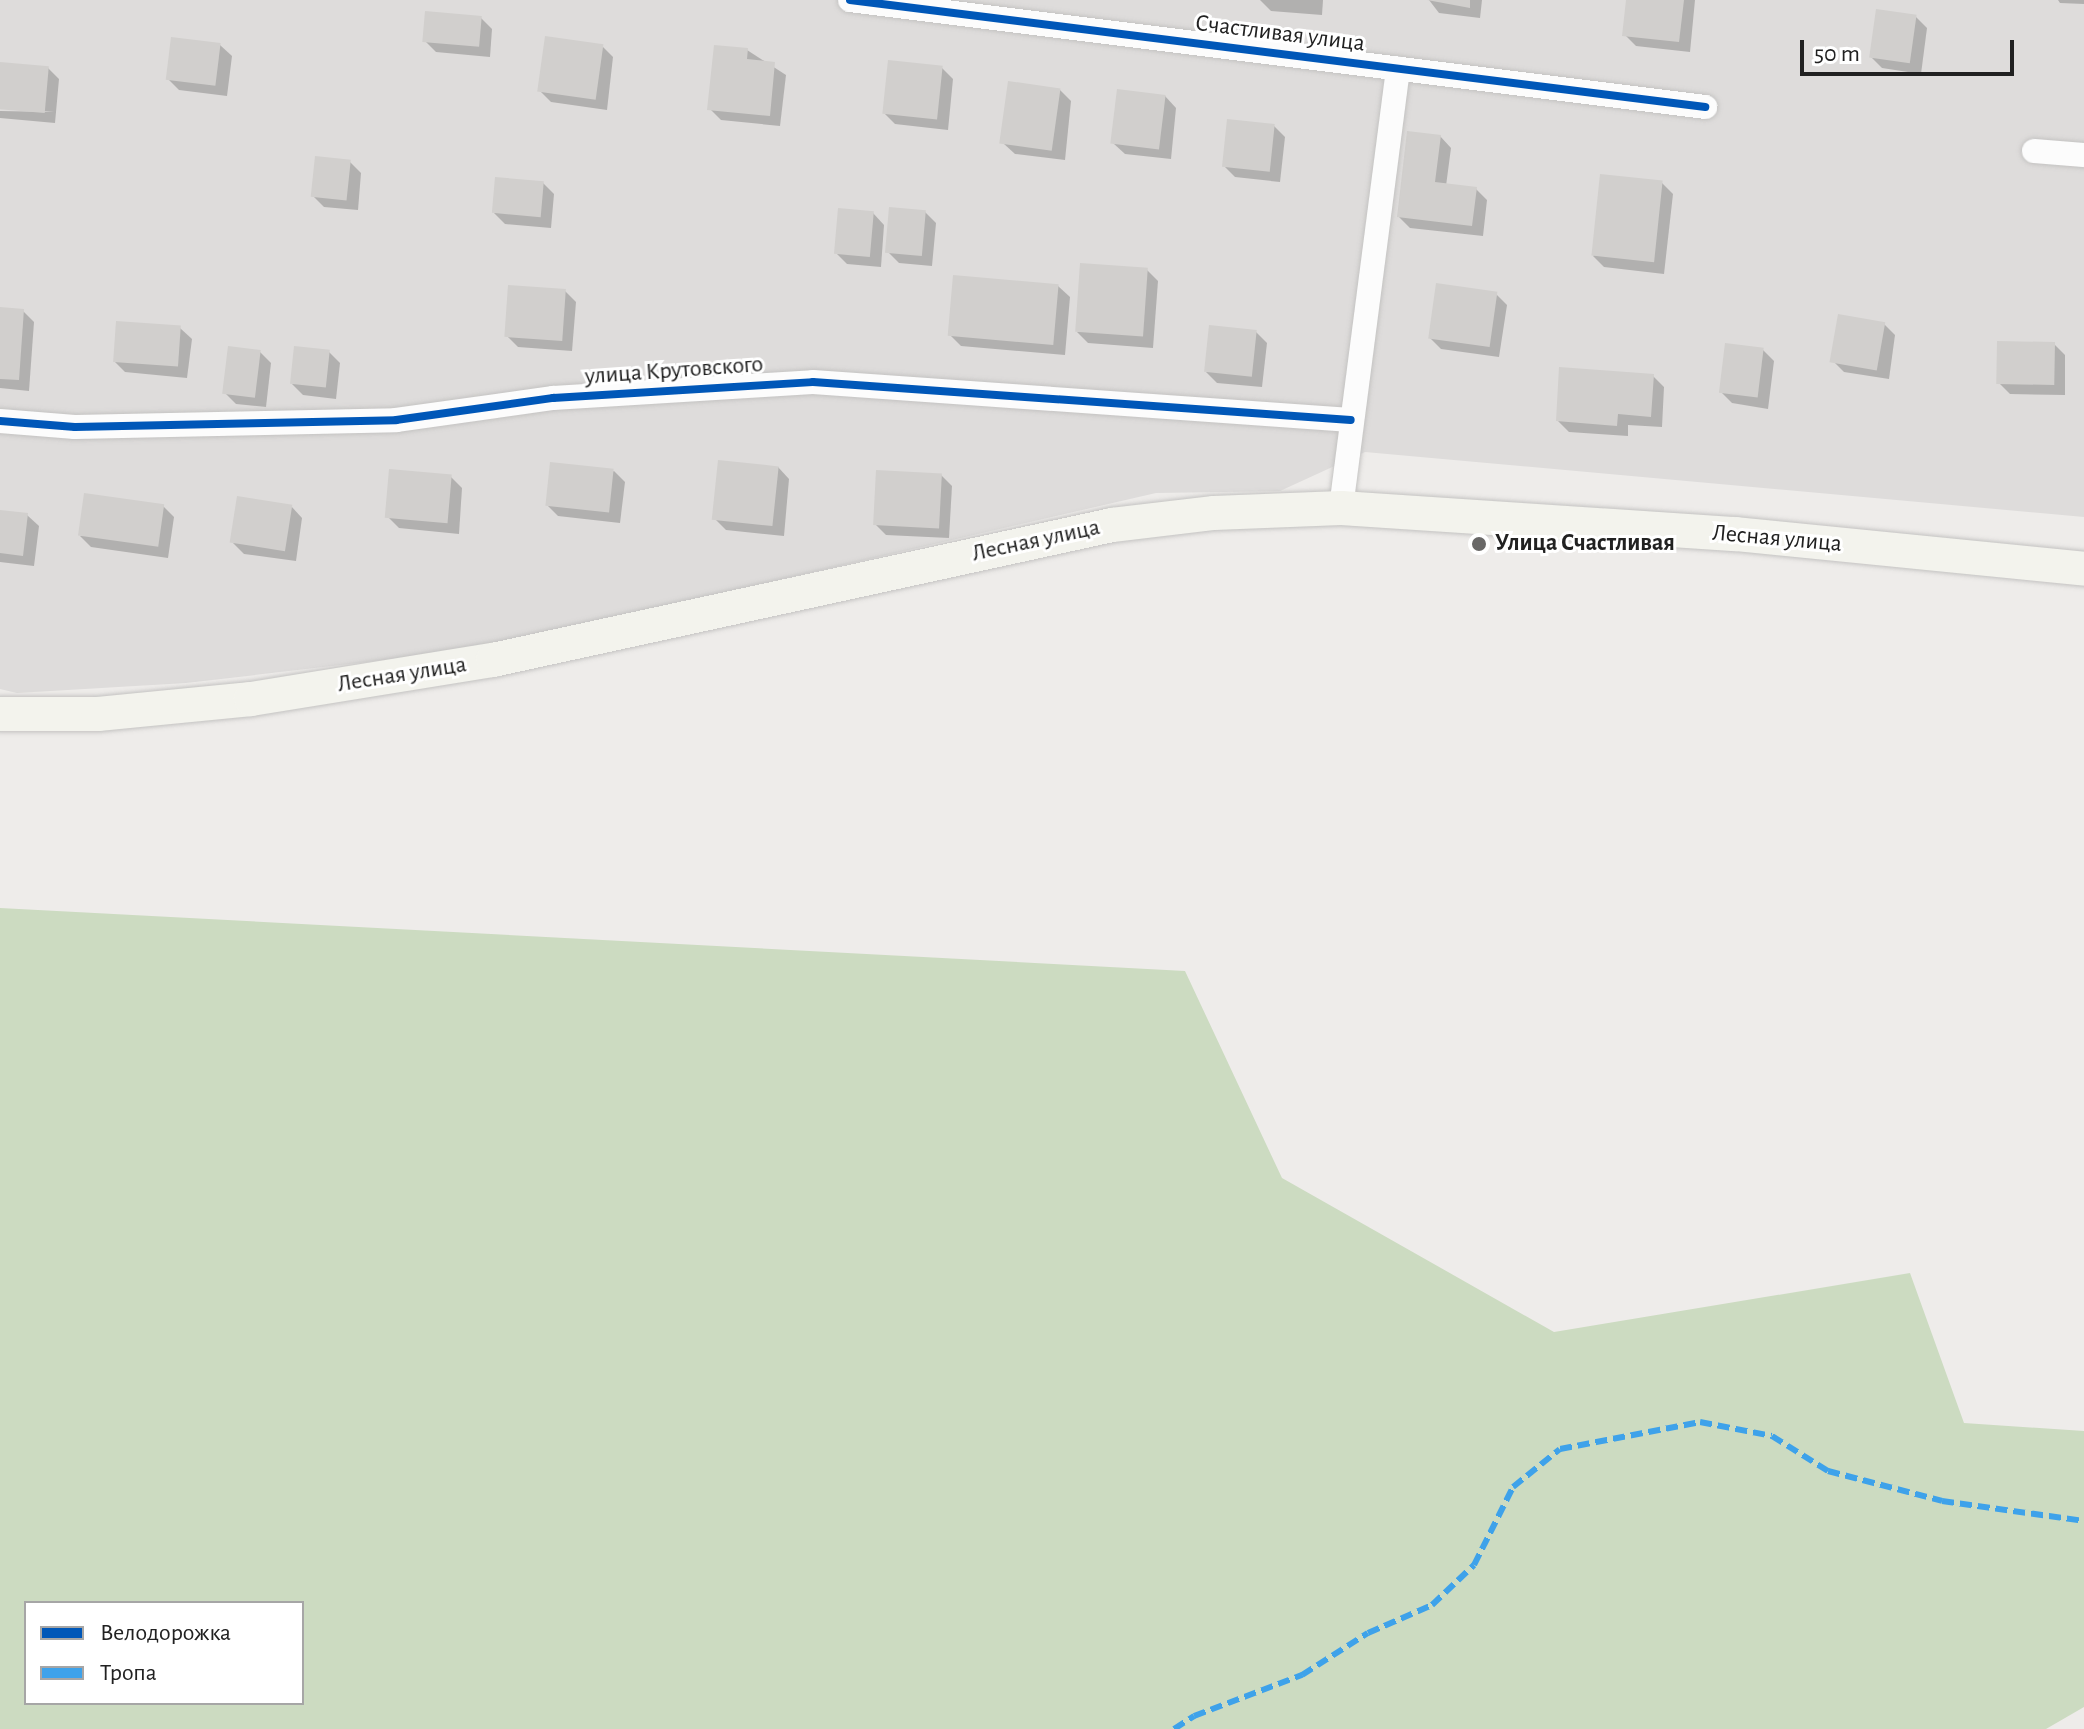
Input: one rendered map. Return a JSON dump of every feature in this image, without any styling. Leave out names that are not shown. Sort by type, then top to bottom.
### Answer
[{"type":"main road","name":"Лесная улица","points":[[0,714],[98,714],[251,699],[493,660],[1112,525],[1341,508],[1736,534],[2084,569]]},
{"type":"street","name":"Счастливая улица","points":[[850,0],[1705,107]]},
{"type":"street","points":[[1341,508],[1398,69]]},
{"type":"street","points":[[2034,151],[2084,155]]},
{"type":"street","name":"улица Крутовского","points":[[0,421],[75,427],[396,420],[553,398],[813,382],[1351,420]]},
{"type":"shaded area","points":[[0,0],[2084,0],[2084,517],[1365,452],[1280,491],[1156,493],[479,649],[186,683],[17,693],[0,689]]},
{"type":"green space","points":[[0,908],[1185,971],[1282,1178],[1554,1332],[1910,1273],[1964,1423],[2084,1431],[2084,1707],[2046,1729],[0,1729]]},
{"type":"building","points":[[1427,0],[1470,0],[1470,8]]},
{"type":"building","points":[[1626,0],[1684,0],[1679,42],[1622,36]]},
{"type":"building","points":[[1876,9],[1917,15],[1910,63],[1869,58]]},
{"type":"building","points":[[425,11],[482,16],[479,47],[422,42]]},
{"type":"building","points":[[545,36],[603,44],[596,100],[537,91]]},
{"type":"building","points":[[171,37],[221,43],[215,86],[166,80]]},
{"type":"building","points":[[714,45],[748,48],[747,59],[775,62],[770,116],[707,110]]},
{"type":"building","points":[[888,60],[943,66],[937,119],[882,114]]},
{"type":"building","points":[[0,62],[49,66],[45,113],[0,109]]},
{"type":"building","points":[[1008,81],[1060,88],[1052,151],[999,143]]},
{"type":"building","points":[[1117,89],[1166,95],[1159,150],[1110,144]]},
{"type":"building","points":[[1227,119],[1275,124],[1270,172],[1222,167]]},
{"type":"building","points":[[1407,131],[1441,135],[1435,182],[1477,187],[1472,226],[1397,217]]},
{"type":"building","points":[[315,156],[351,160],[347,201],[311,197]]},
{"type":"building","points":[[1600,174],[1663,181],[1654,262],[1591,256]]},
{"type":"building","points":[[495,177],[544,181],[541,217],[492,213]]},
{"type":"building","points":[[889,207],[926,210],[922,256],[885,253]]},
{"type":"building","points":[[838,208],[874,211],[870,257],[834,254]]},
{"type":"building","points":[[1080,263],[1148,268],[1143,337],[1075,332]]},
{"type":"building","points":[[953,275],[1059,284],[1053,345],[948,336]]},
{"type":"building","points":[[1436,283],[1497,292],[1490,347],[1428,338]]},
{"type":"building","points":[[508,285],[566,289],[562,341],[504,337]]},
{"type":"building","points":[[0,307],[24,309],[19,380],[0,379]]},
{"type":"building","points":[[1838,314],[1885,322],[1877,371],[1829,362]]},
{"type":"building","points":[[116,321],[181,326],[178,366],[113,362]]},
{"type":"building","points":[[1209,325],[1257,330],[1252,377],[1204,372]]},
{"type":"building","points":[[1997,341],[2055,342],[2054,385],[1996,384]]},
{"type":"building","points":[[1725,343],[1764,348],[1758,397],[1719,393]]},
{"type":"building","points":[[228,346],[261,350],[255,398],[222,394]]},
{"type":"building","points":[[294,346],[330,350],[326,388],[290,384]]},
{"type":"building","points":[[1559,367],[1654,374],[1651,417],[1618,414],[1617,426],[1556,421]]},
{"type":"building","points":[[718,460],[779,466],[772,526],[712,520]]},
{"type":"building","points":[[550,462],[614,469],[609,512],[545,506]]},
{"type":"building","points":[[389,469],[452,474],[447,523],[385,518]]},
{"type":"building","points":[[876,470],[942,473],[939,528],[873,525]]},
{"type":"building","points":[[84,493],[164,504],[158,547],[78,536]]},
{"type":"building","points":[[237,496],[292,505],[285,551],[230,542]]},
{"type":"building","points":[[0,510],[28,513],[23,556],[0,553]]},
{"type":"marked path","points":[[1174,1729],[1194,1716],[1302,1675],[1368,1633],[1432,1605],[1474,1565],[1513,1487],[1560,1449],[1700,1422],[1772,1436],[1828,1471],[1942,1501],[2084,1521]]},
{"type":"cycle path","points":[[850,0],[1705,107]]},
{"type":"cycle path","points":[[0,421],[75,427],[396,420],[553,398],[813,382],[1351,420]]},
{"type":"place","name":"Улица Счастливая","points":[[1479,544]]}]
